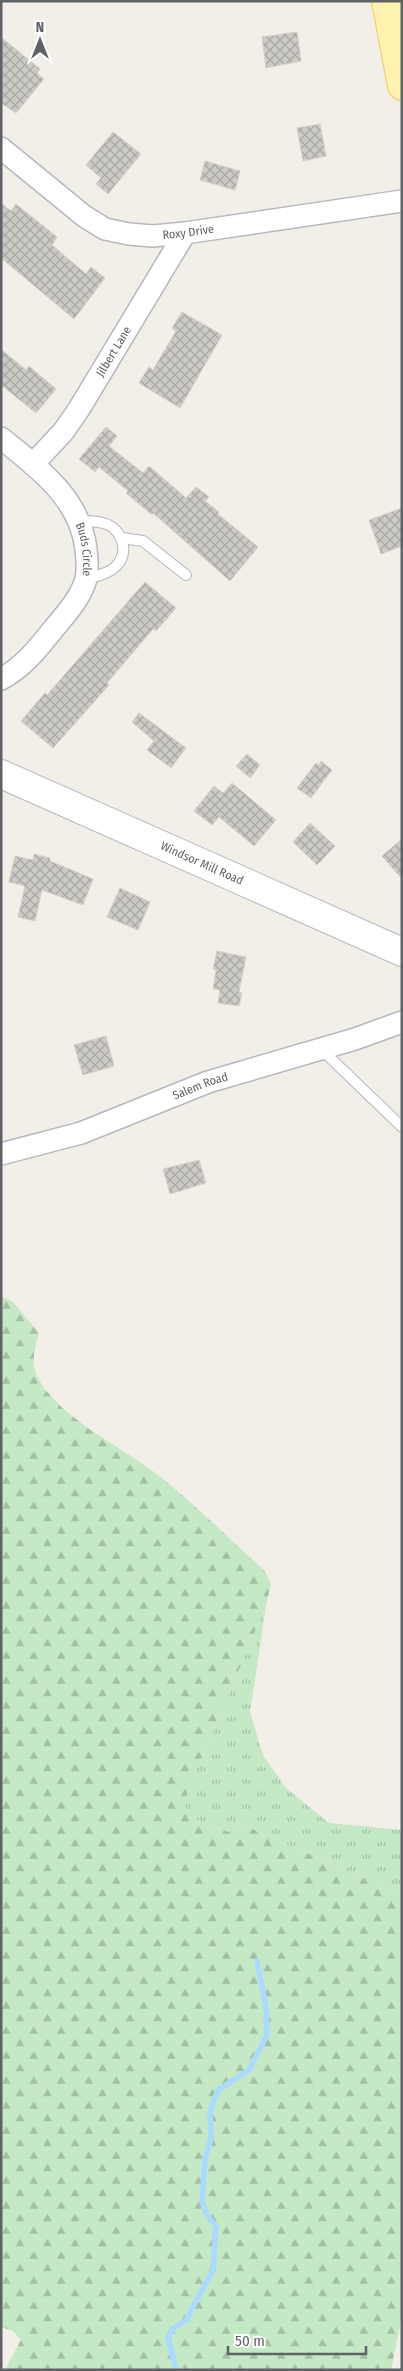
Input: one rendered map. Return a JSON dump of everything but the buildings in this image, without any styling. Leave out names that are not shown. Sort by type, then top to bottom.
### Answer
[{"type":"main road","points":[[386,1],[402,86]]},
{"type":"main road","name":"Windsor Mill Road","points":[[1,774],[402,952]]},
{"type":"street","name":"Roxy Drive","points":[[1,148],[84,216],[105,229],[129,234],[153,236],[185,233],[402,201]]},
{"type":"street","name":"Jilbert Lane","points":[[33,464],[63,432],[79,409],[185,233]]},
{"type":"street","name":"Buds Circle","points":[[1,438],[33,464],[69,502],[79,521],[86,549],[86,579],[79,596],[26,662],[14,672],[1,679]]},
{"type":"street","name":"Salem Road","points":[[1,1154],[82,1132],[208,1082],[321,1049],[402,1022]]},
{"type":"lane","points":[[79,521],[103,523],[114,528],[122,538],[123,551],[119,564],[109,572],[86,579]]},
{"type":"lane","points":[[122,538],[143,541],[186,575]]},
{"type":"lane","points":[[321,1049],[402,1127]]},
{"type":"green space","points":[[1,1296],[13,1302],[39,1333],[34,1353],[36,1374],[45,1389],[58,1403],[89,1429],[140,1462],[182,1495],[265,1571],[271,1584],[266,1606],[188,1790],[185,1806],[190,1817],[228,1832],[239,1823],[402,1895],[402,2316],[391,2370],[5,2370],[21,2340],[13,2331],[1,2327]]},
{"type":"green space","points":[[266,1606],[250,1712],[263,1755],[286,1788],[329,1823],[402,1830],[402,1895],[239,1823],[228,1832],[190,1817],[185,1806],[188,1790]]},
{"type":"waterway","points":[[176,2370],[168,2337],[174,2328],[186,2320],[213,2270],[216,2226],[207,2215],[202,2202],[205,2160],[211,2138],[210,2111],[218,2090],[249,2070],[267,2035],[266,2007],[257,1961]]}]
